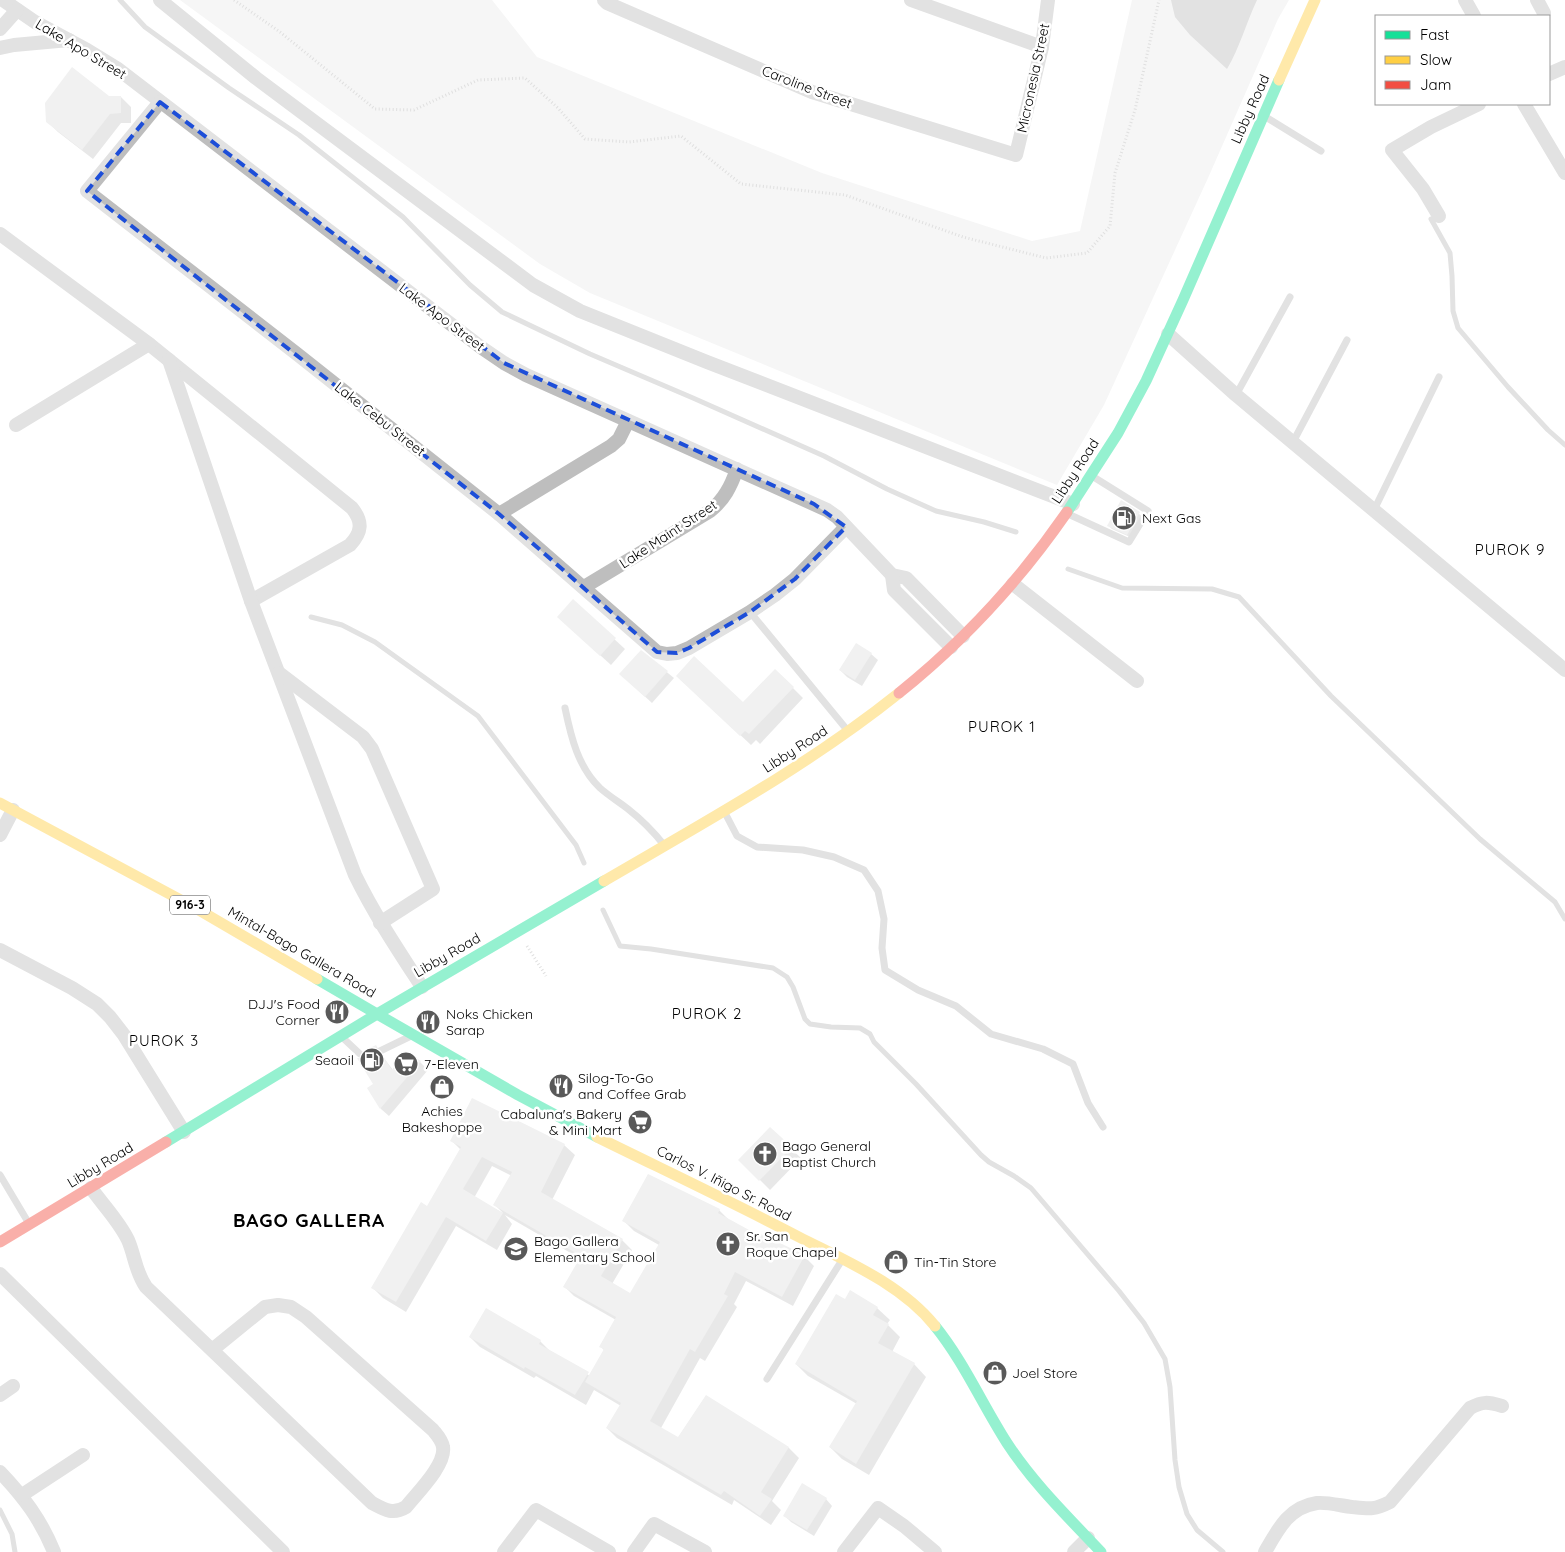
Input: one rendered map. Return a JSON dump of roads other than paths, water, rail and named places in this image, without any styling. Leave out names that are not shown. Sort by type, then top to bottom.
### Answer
[{"type":"main road","name":"Libby Road","points":[[0,1242],[422,987],[803,763],[848,732],[905,688],[952,647],[1013,584],[1070,508],[1118,432],[1168,334],[1315,0]]},
{"type":"main road","name":"Mintal-Bago Gallera Road","points":[[0,803],[192,906],[377,1014]]},
{"type":"main road","name":"Carlos V. Iñigo Sr. Road","points":[[377,1014],[567,1122],[709,1191],[842,1259],[874,1276],[898,1292],[935,1324],[953,1347],[994,1423],[1009,1446],[1030,1474],[1100,1552]]},
{"type":"street","name":"Lake Apo Street","points":[[3,0],[35,22],[70,40],[118,69],[482,348],[526,375],[827,510],[837,517],[892,575],[906,578],[963,636]]},
{"type":"street","points":[[160,0],[256,78],[533,285],[589,314],[1070,508]]},
{"type":"street","name":"Caroline Street","points":[[604,0],[607,3],[812,92],[1016,156]]},
{"type":"street","points":[[911,0],[1042,47]]},
{"type":"street","name":"Micronesia Street","points":[[1016,156],[1042,47],[1048,0]]},
{"type":"street","points":[[1465,0],[1473,15]]},
{"type":"street","points":[[1537,0],[1544,13]]},
{"type":"street","points":[[0,29],[17,10]]},
{"type":"street","points":[[0,48],[70,40]]},
{"type":"street","points":[[1550,74],[1565,67]]},
{"type":"street","name":"Lake Cebu Street","points":[[160,102],[86,191],[297,354],[499,514],[658,652],[667,654],[677,653],[689,648],[750,612]]},
{"type":"street","points":[[1439,216],[1423,189],[1392,150],[1431,127],[1477,105]]},
{"type":"street","points":[[1525,105],[1565,173]]},
{"type":"street","points":[[0,234],[149,344],[352,508],[359,517],[360,527],[357,538],[350,545],[251,601]]},
{"type":"street","points":[[1168,334],[1236,395],[1565,670]]},
{"type":"street","points":[[16,425],[149,344]]},
{"type":"street","points":[[169,360],[251,601],[355,875],[380,924],[422,987]]},
{"type":"street","points":[[499,514],[611,446],[619,439],[628,421]]},
{"type":"street","name":"Lake Maint Street","points":[[584,587],[718,505],[725,496],[737,469]]},
{"type":"street","points":[[750,612],[796,579],[846,527]]},
{"type":"street","name":"Lake Apo Street","points":[[892,575],[894,590],[952,647]]},
{"type":"street","points":[[1013,584],[1137,681]]},
{"type":"street","points":[[279,672],[363,737],[372,749],[434,889],[380,924]]},
{"type":"street","points":[[0,835],[13,810]]},
{"type":"street","points":[[0,950],[72,988],[97,1004],[124,1035],[184,1132]]},
{"type":"street","points":[[91,1188],[124,1232],[140,1278],[146,1287],[372,1503],[392,1512],[400,1511],[406,1507],[436,1469],[442,1458],[443,1448],[440,1439],[433,1430],[306,1316],[291,1307],[278,1305],[265,1307],[212,1350]]},
{"type":"street","points":[[0,1274],[283,1552]]},
{"type":"street","points":[[0,1395],[13,1386]]},
{"type":"street","points":[[1265,1552],[1282,1524],[1290,1514],[1298,1509],[1318,1503],[1377,1509],[1390,1502],[1470,1408],[1480,1402],[1490,1402],[1502,1406]]},
{"type":"street","points":[[22,1495],[83,1455]]},
{"type":"street","points":[[0,1472],[22,1495],[37,1517],[54,1552]]},
{"type":"street","points":[[844,1552],[878,1508],[904,1526],[935,1552]]},
{"type":"street","points":[[504,1552],[536,1510],[609,1552]]},
{"type":"street","points":[[634,1552],[654,1524],[705,1552]]},
{"type":"street","points":[[1074,1552],[1088,1538]]},
{"type":"lane","points":[[1264,116],[1320,151]]},
{"type":"lane","points":[[1236,395],[1290,297]]},
{"type":"lane","points":[[1293,442],[1347,340]]},
{"type":"lane","points":[[1374,510],[1439,377]]},
{"type":"lane","points":[[1070,508],[1129,542],[1148,511],[1091,475]]},
{"type":"lane","points":[[750,612],[848,732]]},
{"type":"lane","points":[[564,708],[570,734],[588,775],[601,789],[644,822],[664,846]]},
{"type":"lane","points":[[724,811],[737,836],[757,847],[811,852],[834,857],[864,870],[878,890],[884,919],[882,948],[885,970],[918,990],[956,1006],[990,1034],[1043,1048],[1073,1064],[1088,1103],[1103,1127]]},
{"type":"lane","points":[[380,1051],[414,1035]]},
{"type":"lane","points":[[340,1036],[360,1054]]},
{"type":"lane","points":[[0,1175],[30,1225]]},
{"type":"lane","points":[[767,1379],[842,1259]]},
{"type":"waterway","points":[[120,0],[145,27],[229,88],[299,135],[403,217],[470,285],[502,312],[590,354],[824,456],[887,489],[936,511],[984,522],[1016,532]]},
{"type":"waterway","points":[[1431,219],[1450,253],[1453,311],[1458,328],[1508,387],[1548,430],[1565,445]]},
{"type":"waterway","points":[[1068,569],[1122,588],[1212,589],[1239,597],[1331,696],[1480,839],[1555,902],[1565,919]]},
{"type":"waterway","points":[[311,617],[342,625],[375,642],[478,716],[576,845],[584,863]]},
{"type":"waterway","points":[[603,910],[620,946],[773,968],[787,977],[793,987],[805,1019],[810,1024],[860,1028],[870,1034],[874,1042],[916,1084],[981,1155],[1031,1188],[1119,1291],[1144,1323],[1165,1359],[1170,1387],[1175,1460],[1179,1487],[1187,1514],[1197,1530],[1223,1552]]},
{"type":"waterway","points":[[0,1510],[12,1534],[15,1552]]},
{"type":"place","name":"Next Gas","points":[[1124,518]]},
{"type":"place","name":"DJJ's Food Corner","points":[[337,1012]]},
{"type":"place","name":"Noks Chicken Sarap","points":[[428,1022]]},
{"type":"place","name":"Seaoil","points":[[372,1060]]},
{"type":"place","name":"7-Eleven","points":[[406,1064]]},
{"type":"place","name":"Silog-To-Go and Coffee Grab","points":[[561,1086]]},
{"type":"place","name":"Achies Bakeshoppe","points":[[442,1087]]},
{"type":"place","name":"Cabaluna's Bakery & Mini Mart","points":[[640,1122]]},
{"type":"place","name":"Bago General Baptist Church","points":[[765,1154]]},
{"type":"place","name":"Sr. San Roque Chapel","points":[[728,1244]]},
{"type":"place","name":"Bago Gallera Elementary School","points":[[516,1249]]},
{"type":"place","name":"Tin-Tin Store","points":[[896,1262]]},
{"type":"place","name":"Joel Store","points":[[995,1373]]},
{"type":"district","name":"PUROK 9","points":[[1510,550]]},
{"type":"district","name":"PUROK 1","points":[[1002,727]]},
{"type":"district","name":"PUROK 2","points":[[707,1014]]},
{"type":"district","name":"PUROK 3","points":[[164,1041]]},
{"type":"district","name":"BAGO GALLERA","points":[[309,1220]]}]
